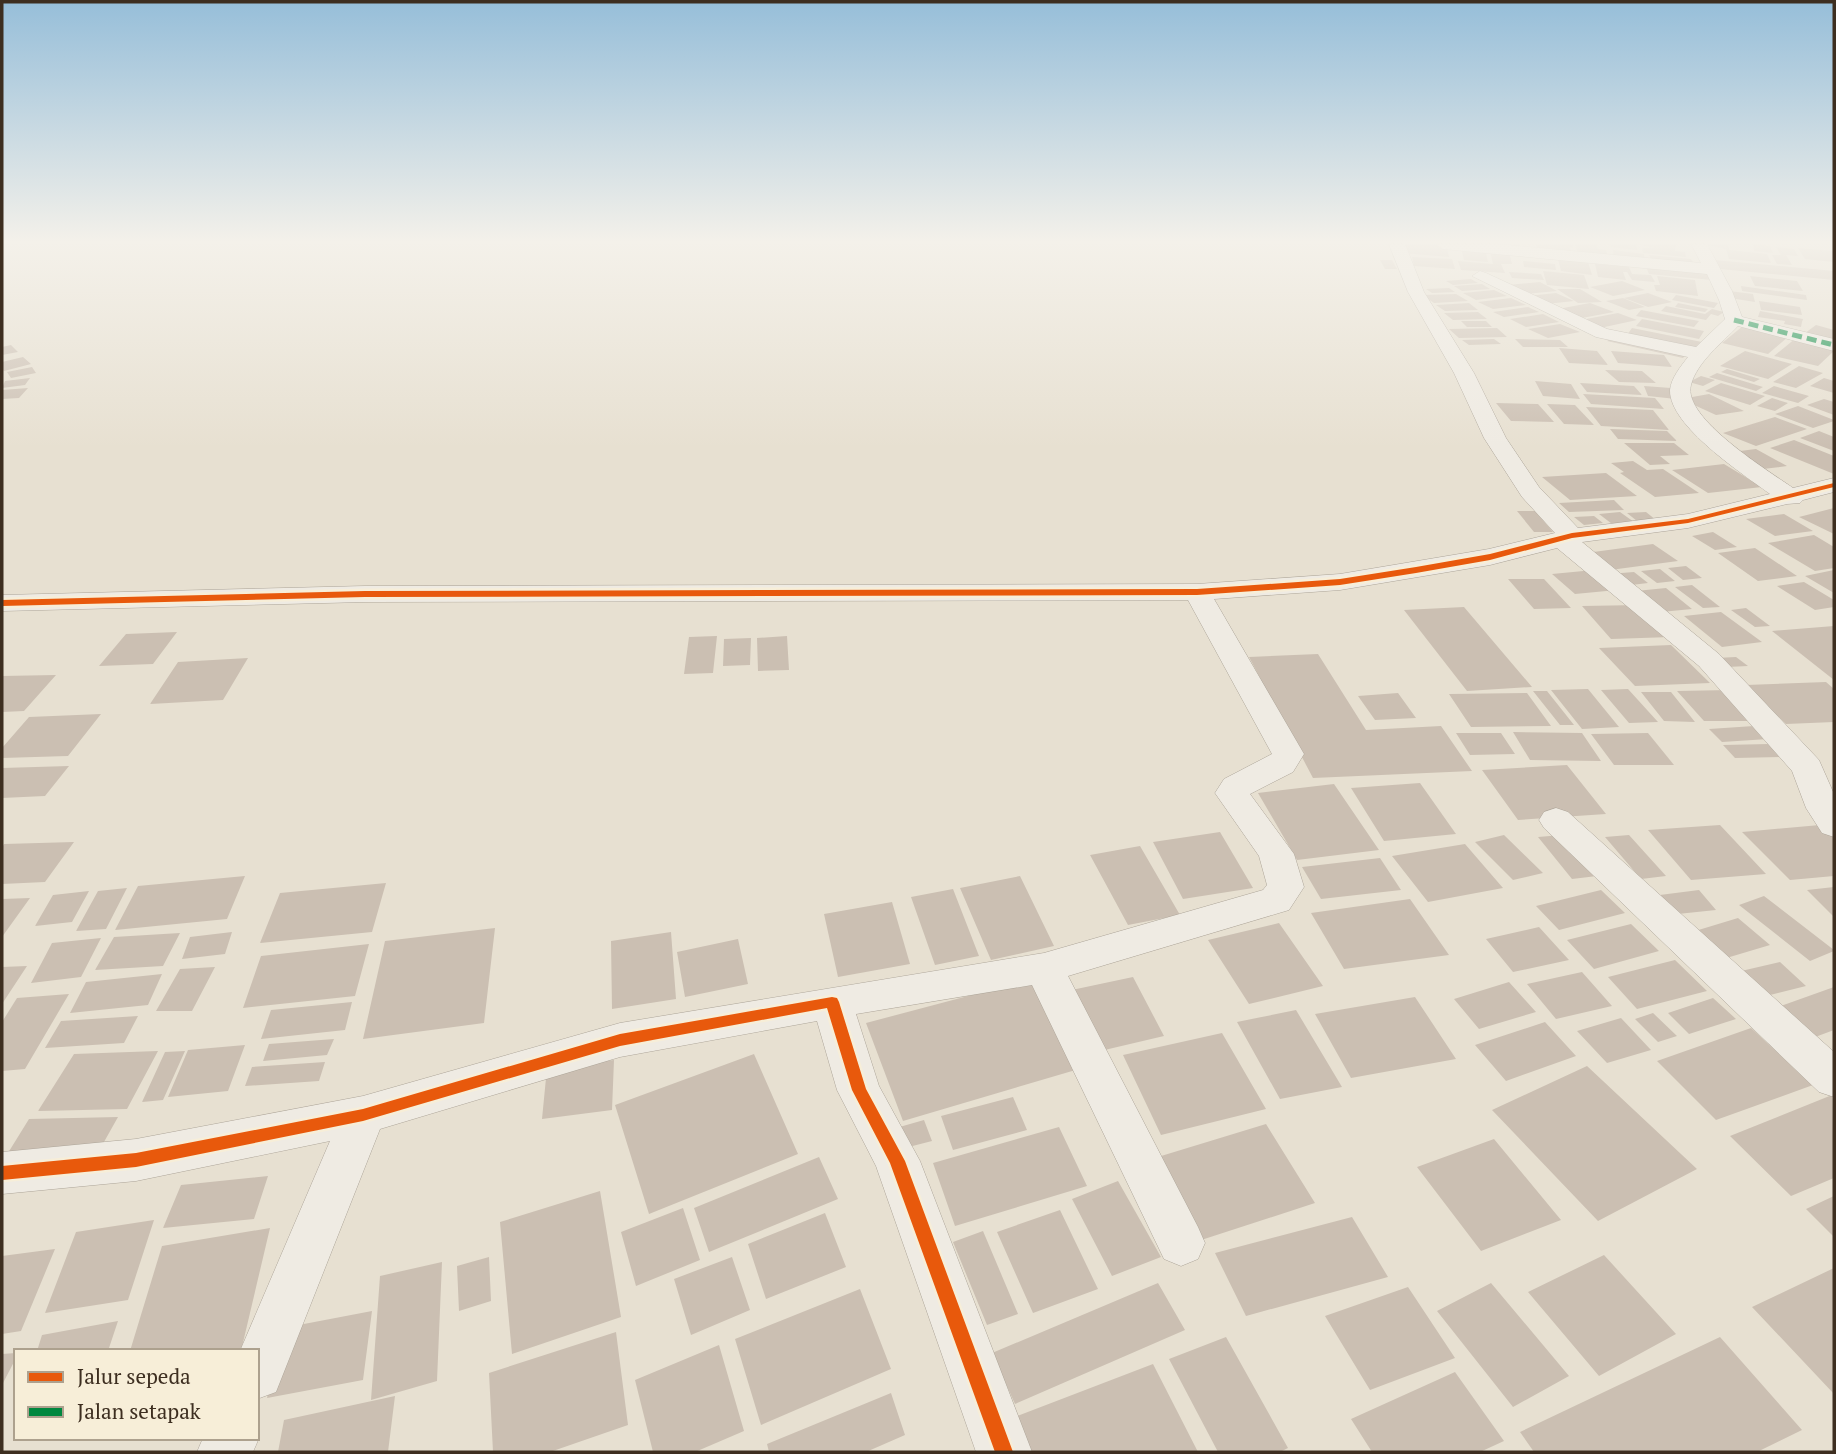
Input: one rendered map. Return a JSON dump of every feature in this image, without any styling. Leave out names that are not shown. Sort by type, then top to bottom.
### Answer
[{"type":"street","points":[[1428,312],[1464,373],[1495,438],[1530,492],[1567,538],[1709,660],[1807,767],[1823,808],[1834,825]]},
{"type":"street","points":[[1557,312],[1602,333],[1701,355]]},
{"type":"street","points":[[1732,312],[1734,320]]},
{"type":"street","points":[[1734,320],[1701,355],[1680,387],[1679,397],[1687,414],[1718,443],[1792,498]]},
{"type":"street","points":[[1734,320],[1834,345]]},
{"type":"street","points":[[2,603],[365,594],[1197,592],[1340,582],[1490,557],[1567,538],[1688,521],[1830,489]]},
{"type":"street","points":[[2,1173],[136,1160],[363,1115],[620,1040],[1044,968],[1244,912],[1276,900],[1286,887],[1276,854],[1232,793],[1236,787],[1281,765],[1288,754],[1197,592]]},
{"type":"street","points":[[1556,820],[1834,1079]]},
{"type":"street","points":[[1044,968],[1181,1243]]},
{"type":"street","points":[[832,1002],[859,1090],[897,1161],[1004,1452]]},
{"type":"street","points":[[259,1368],[363,1115]]},
{"type":"building","points":[[1478,312],[1487,319],[1453,320],[1444,313]]},
{"type":"building","points":[[1493,312],[1539,312],[1539,312],[1504,317]]},
{"type":"building","points":[[1566,312],[1614,312],[1582,318]]},
{"type":"building","points":[[1639,312],[1651,312],[1699,321],[1694,327],[1636,316]]},
{"type":"building","points":[[1665,312],[1724,312],[1718,316],[1711,314],[1706,320]]},
{"type":"building","points":[[1760,312],[1765,312],[1803,319],[1801,327],[1784,324],[1785,321],[1758,317]]},
{"type":"building","points":[[1776,312],[1801,312],[1802,315]]},
{"type":"building","points":[[1618,313],[1637,320],[1600,328],[1581,320]]},
{"type":"building","points":[[1543,314],[1559,322],[1526,327],[1510,319]]},
{"type":"building","points":[[1642,319],[1704,331],[1699,339],[1636,326]]},
{"type":"building","points":[[1461,321],[1486,321],[1492,327],[1467,327]]},
{"type":"building","points":[[1560,324],[1580,332],[1548,338],[1528,329]]},
{"type":"building","points":[[1816,325],[1834,330],[1834,344],[1801,336]]},
{"type":"building","points":[[1743,326],[1789,336],[1768,354],[1722,343]]},
{"type":"building","points":[[1497,328],[1507,337],[1459,338],[1449,329]]},
{"type":"building","points":[[1632,328],[1702,342],[1698,350],[1627,335]]},
{"type":"building","points":[[1614,335],[1689,351],[1683,358],[1607,341]]},
{"type":"building","points":[[1796,338],[1834,346],[1834,351],[1818,366],[1774,356]]},
{"type":"building","points":[[1494,339],[1501,344],[1469,345],[1462,340]]},
{"type":"building","points":[[1515,339],[1560,340],[1568,347],[1523,347]]},
{"type":"building","points":[[11,345],[18,352],[2,355],[2,347]]},
{"type":"building","points":[[1559,348],[1597,351],[1608,365],[1569,363]]},
{"type":"building","points":[[1611,351],[1664,355],[1672,367],[1618,363]]},
{"type":"building","points":[[1745,351],[1792,364],[1768,379],[1720,366]]},
{"type":"building","points":[[23,357],[31,364],[4,371],[2,369],[2,362]]},
{"type":"building","points":[[1799,366],[1823,373],[1796,388],[1773,382]]},
{"type":"building","points":[[32,367],[36,373],[11,378],[7,372]]},
{"type":"building","points":[[1727,369],[1760,379],[1754,382],[1721,372]]},
{"type":"building","points":[[1605,370],[1642,371],[1656,383],[1619,382]]},
{"type":"building","points":[[1717,373],[1763,387],[1756,391],[1709,377]]},
{"type":"building","points":[[1701,376],[1715,380],[1703,386],[1689,382]]},
{"type":"building","points":[[30,378],[25,385],[2,388],[5,381]]},
{"type":"building","points":[[1824,378],[1834,381],[1834,393],[1810,386]]},
{"type":"building","points":[[1535,381],[1571,384],[1580,399],[1543,396]]},
{"type":"building","points":[[1580,383],[1634,386],[1642,395],[1587,392]]},
{"type":"building","points":[[1721,383],[1765,396],[1750,405],[1705,391]]},
{"type":"building","points":[[1644,386],[1671,388],[1676,399],[1648,396]]},
{"type":"building","points":[[1774,386],[1809,396],[1798,403],[1762,393]]},
{"type":"building","points":[[28,388],[19,398],[2,399],[2,390]]},
{"type":"building","points":[[1583,394],[1655,398],[1664,409],[1591,404]]},
{"type":"building","points":[[1709,394],[1744,411],[1716,415],[1681,399]]},
{"type":"building","points":[[1772,398],[1788,403],[1775,411],[1757,406]]},
{"type":"building","points":[[1824,399],[1834,402],[1834,415],[1807,405]]},
{"type":"building","points":[[1496,403],[1538,404],[1554,422],[1511,421]]},
{"type":"building","points":[[1547,404],[1575,405],[1594,425],[1564,424]]},
{"type":"building","points":[[1798,406],[1834,421],[1813,428],[1775,414]]},
{"type":"building","points":[[1586,407],[1653,410],[1669,430],[1601,426]]},
{"type":"building","points":[[1775,417],[1807,429],[1756,446],[1723,433]]},
{"type":"building","points":[[1610,429],[1667,431],[1677,441],[1618,439]]},
{"type":"building","points":[[1819,431],[1834,437],[1834,451],[1800,438]]},
{"type":"building","points":[[1794,440],[1834,456],[1834,474],[1770,448]]},
{"type":"building","points":[[1624,443],[1674,443],[1689,455],[1660,456],[1670,464],[1650,465]]},
{"type":"building","points":[[1756,449],[1787,466],[1763,469],[1732,452]]},
{"type":"building","points":[[1633,461],[1647,470],[1663,469],[1699,493],[1655,497],[1620,473],[1624,472],[1611,463]]},
{"type":"building","points":[[1724,464],[1762,487],[1708,493],[1672,470]]},
{"type":"building","points":[[1606,473],[1637,496],[1570,500],[1542,477]]},
{"type":"building","points":[[1614,500],[1624,510],[1569,512],[1559,503]]},
{"type":"building","points":[[1834,508],[1834,534],[1799,517]]},
{"type":"building","points":[[1517,511],[1535,511],[1553,532],[1534,532]]},
{"type":"building","points":[[1620,512],[1641,527],[1620,530],[1599,514]]},
{"type":"building","points":[[1646,512],[1656,520],[1637,521],[1627,513]]},
{"type":"building","points":[[1784,514],[1813,531],[1775,536],[1746,519]]},
{"type":"building","points":[[1594,516],[1603,523],[1584,525],[1574,517]]},
{"type":"building","points":[[1713,532],[1737,547],[1715,550],[1692,536]]},
{"type":"building","points":[[1814,535],[1834,547],[1834,568],[1815,571],[1768,543]]},
{"type":"building","points":[[1653,544],[1678,561],[1610,570],[1586,553]]},
{"type":"building","points":[[1755,548],[1797,576],[1758,581],[1718,553]]},
{"type":"building","points":[[1686,566],[1702,578],[1683,580],[1668,568]]},
{"type":"building","points":[[1660,569],[1675,581],[1657,583],[1641,571]]},
{"type":"building","points":[[1594,570],[1617,590],[1575,594],[1552,574]]},
{"type":"building","points":[[1834,570],[1834,593],[1805,576]]},
{"type":"building","points":[[1634,572],[1648,583],[1623,586],[1609,574]]},
{"type":"building","points":[[1508,579],[1544,579],[1571,608],[1534,609]]},
{"type":"building","points":[[1804,582],[1834,600],[1834,607],[1815,610],[1777,586]]},
{"type":"building","points":[[1692,585],[1720,607],[1703,608],[1675,587]]},
{"type":"building","points":[[1666,588],[1692,609],[1661,612],[1636,591]]},
{"type":"building","points":[[1640,605],[1671,637],[1611,639],[1582,606]]},
{"type":"building","points":[[1464,607],[1532,687],[1467,691],[1404,610]]},
{"type":"building","points":[[1746,608],[1770,626],[1755,627],[1731,610]]},
{"type":"building","points":[[1721,612],[1762,642],[1722,647],[1684,616]]},
{"type":"building","points":[[1834,626],[1834,680],[1772,631]]},
{"type":"building","points":[[177,632],[153,664],[99,666],[126,634]]},
{"type":"building","points":[[717,636],[713,673],[684,674],[689,637]]},
{"type":"building","points":[[787,636],[789,670],[758,671],[757,638]]},
{"type":"building","points":[[751,638],[750,665],[723,666],[724,639]]},
{"type":"building","points":[[1671,645],[1710,683],[1635,686],[1599,648]]},
{"type":"building","points":[[1318,654],[1366,730],[1441,726],[1472,771],[1313,778],[1249,657]]},
{"type":"building","points":[[1736,657],[1748,666],[1727,667],[1716,658]]},
{"type":"building","points":[[248,658],[223,700],[150,704],[178,662]]},
{"type":"building","points":[[56,675],[24,711],[2,712],[2,676]]},
{"type":"building","points":[[1826,682],[1834,689],[1834,722],[1786,724],[1746,685]]},
{"type":"building","points":[[1588,689],[1619,727],[1582,729],[1551,690]]},
{"type":"building","points":[[1628,689],[1658,722],[1629,723],[1601,690]]},
{"type":"building","points":[[1730,690],[1759,721],[1704,721],[1677,691]]},
{"type":"building","points":[[1533,691],[1547,691],[1574,725],[1560,725]]},
{"type":"building","points":[[1641,692],[1671,692],[1695,722],[1664,721]]},
{"type":"building","points":[[1398,693],[1416,718],[1375,720],[1358,696]]},
{"type":"building","points":[[1527,693],[1551,726],[1471,727],[1449,694]]},
{"type":"building","points":[[101,714],[68,756],[2,758],[2,748],[29,717]]},
{"type":"building","points":[[1754,726],[1768,739],[1722,742],[1709,729]]},
{"type":"building","points":[[1513,732],[1582,733],[1601,761],[1530,760]]},
{"type":"building","points":[[1456,733],[1501,733],[1515,754],[1470,755]]},
{"type":"building","points":[[1648,733],[1674,765],[1614,765],[1591,734]]},
{"type":"building","points":[[1769,744],[1781,757],[1735,758],[1723,745]]},
{"type":"building","points":[[1567,765],[1606,814],[1518,820],[1482,770]]},
{"type":"building","points":[[69,766],[45,796],[2,798],[2,768]]},
{"type":"building","points":[[1420,783],[1456,834],[1384,841],[1351,788]]},
{"type":"building","points":[[1334,784],[1379,850],[1297,860],[1258,793]]},
{"type":"building","points":[[1720,825],[1766,874],[1691,880],[1648,830]]},
{"type":"building","points":[[1820,825],[1834,838],[1834,876],[1790,880],[1742,832]]},
{"type":"building","points":[[1220,832],[1253,888],[1183,899],[1153,842]]},
{"type":"building","points":[[1504,835],[1543,873],[1513,880],[1475,842]]},
{"type":"building","points":[[1562,835],[1597,876],[1572,879],[1538,837]]},
{"type":"building","points":[[1629,835],[1666,876],[1641,879],[1605,837]]},
{"type":"building","points":[[74,842],[45,882],[2,884],[4,844]]},
{"type":"building","points":[[1465,844],[1503,888],[1428,902],[1392,856]]},
{"type":"building","points":[[1140,846],[1180,915],[1128,925],[1090,855]]},
{"type":"building","points":[[1380,858],[1401,890],[1321,899],[1302,867]]},
{"type":"building","points":[[245,876],[227,919],[115,930],[138,886]]},
{"type":"building","points":[[1020,876],[1054,946],[991,960],[960,888]]},
{"type":"building","points":[[386,883],[372,932],[260,943],[280,893]]},
{"type":"building","points":[[1834,887],[1834,917],[1807,890]]},
{"type":"building","points":[[127,888],[106,929],[76,931],[98,891]]},
{"type":"building","points":[[953,889],[979,956],[935,965],[911,897]]},
{"type":"building","points":[[1601,890],[1625,913],[1559,930],[1536,906]]},
{"type":"building","points":[[1699,890],[1716,910],[1668,915],[1652,896]]},
{"type":"building","points":[[89,891],[72,922],[35,926],[53,895]]},
{"type":"building","points":[[1764,896],[1834,951],[1810,961],[1739,905]]},
{"type":"building","points":[[30,898],[2,937],[2,899]]},
{"type":"building","points":[[1410,899],[1449,955],[1344,969],[1311,913]]},
{"type":"building","points":[[892,902],[910,964],[838,977],[824,914]]},
{"type":"building","points":[[1738,918],[1770,945],[1713,962],[1682,935]]},
{"type":"building","points":[[1279,923],[1323,986],[1249,1004],[1208,940]]},
{"type":"building","points":[[1631,924],[1659,951],[1594,969],[1567,940]]},
{"type":"building","points":[[1539,927],[1569,960],[1513,972],[1486,939]]},
{"type":"building","points":[[495,928],[484,1023],[363,1039],[385,941]]},
{"type":"building","points":[[232,932],[225,954],[182,959],[190,937]]},
{"type":"building","points":[[671,932],[676,999],[612,1009],[611,941]]},
{"type":"building","points":[[180,933],[163,966],[95,970],[114,937]]},
{"type":"building","points":[[101,938],[81,977],[31,983],[52,943]]},
{"type":"building","points":[[738,939],[748,984],[685,997],[677,952]]},
{"type":"building","points":[[369,944],[355,996],[243,1008],[261,956]]},
{"type":"building","points":[[1675,960],[1707,991],[1637,1009],[1608,977]]},
{"type":"building","points":[[1780,962],[1806,986],[1750,1000],[1724,975]]},
{"type":"building","points":[[27,966],[2,1004],[2,967]]},
{"type":"building","points":[[215,967],[192,1011],[156,1011],[180,969]]},
{"type":"building","points":[[1582,972],[1612,1006],[1556,1019],[1527,984]]},
{"type":"building","points":[[162,974],[148,1005],[70,1013],[86,982]]},
{"type":"building","points":[[1133,977],[1164,1036],[1096,1052],[1067,991]]},
{"type":"building","points":[[1032,979],[1079,1069],[903,1121],[866,1023]]},
{"type":"building","points":[[1509,982],[1536,1012],[1479,1029],[1454,999]]},
{"type":"building","points":[[1834,987],[1834,1030],[1799,1043],[1764,1012]]},
{"type":"building","points":[[69,994],[25,1069],[2,1071],[2,1022],[17,998]]},
{"type":"building","points":[[1415,997],[1456,1059],[1351,1078],[1315,1014]]},
{"type":"building","points":[[1713,998],[1736,1019],[1689,1034],[1668,1013]]},
{"type":"building","points":[[352,1002],[345,1030],[261,1039],[271,1010]]},
{"type":"building","points":[[1296,1010],[1342,1087],[1280,1099],[1237,1022]]},
{"type":"building","points":[[1653,1013],[1677,1036],[1658,1042],[1635,1019]]},
{"type":"building","points":[[138,1016],[124,1043],[45,1048],[61,1021]]},
{"type":"building","points":[[1621,1018],[1651,1050],[1607,1063],[1577,1031]]},
{"type":"building","points":[[1545,1022],[1576,1056],[1506,1081],[1475,1045]]},
{"type":"building","points":[[1751,1028],[1813,1085],[1716,1120],[1657,1061]]},
{"type":"building","points":[[1222,1033],[1266,1109],[1161,1135],[1123,1055]]},
{"type":"building","points":[[334,1039],[327,1055],[263,1061],[269,1044]]},
{"type":"building","points":[[245,1045],[228,1091],[168,1097],[188,1050]]},
{"type":"building","points":[[158,1051],[127,1109],[38,1111],[74,1054]]},
{"type":"building","points":[[185,1051],[163,1100],[142,1102],[165,1052]]},
{"type":"building","points":[[754,1054],[798,1154],[649,1214],[615,1105]]},
{"type":"building","points":[[614,1060],[612,1110],[542,1119],[547,1068]]},
{"type":"building","points":[[325,1062],[319,1081],[245,1086],[252,1067]]},
{"type":"building","points":[[1587,1066],[1697,1169],[1598,1221],[1492,1110]]},
{"type":"building","points":[[1832,1095],[1834,1178],[1791,1196],[1730,1136]]},
{"type":"building","points":[[1013,1097],[1027,1130],[953,1150],[941,1116]]},
{"type":"building","points":[[118,1117],[95,1158],[3,1161],[29,1119]]},
{"type":"building","points":[[924,1120],[932,1141],[897,1150],[889,1130]]},
{"type":"building","points":[[1266,1124],[1315,1203],[1192,1243],[1148,1160]]},
{"type":"building","points":[[1059,1127],[1087,1186],[955,1226],[933,1163]]},
{"type":"building","points":[[1494,1139],[1561,1220],[1481,1251],[1417,1167]]},
{"type":"building","points":[[819,1157],[838,1199],[709,1252],[694,1208]]},
{"type":"building","points":[[268,1176],[254,1219],[163,1228],[181,1185]]},
{"type":"building","points":[[1118,1181],[1161,1257],[1112,1276],[1072,1199]]},
{"type":"building","points":[[600,1191],[621,1317],[512,1354],[500,1222]]},
{"type":"building","points":[[1834,1196],[1834,1237],[1806,1209]]},
{"type":"building","points":[[683,1208],[700,1260],[636,1286],[621,1232]]},
{"type":"building","points":[[1060,1210],[1098,1289],[1033,1313],[997,1232]]},
{"type":"building","points":[[825,1213],[846,1267],[766,1299],[748,1244]]},
{"type":"building","points":[[1352,1217],[1388,1277],[1246,1316],[1215,1253]]},
{"type":"building","points":[[154,1220],[128,1300],[45,1313],[76,1232]]},
{"type":"building","points":[[270,1228],[241,1349],[131,1349],[162,1246]]},
{"type":"building","points":[[983,1231],[1018,1314],[987,1325],[953,1242]]},
{"type":"building","points":[[55,1249],[21,1331],[2,1334],[2,1256]]},
{"type":"building","points":[[1604,1255],[1676,1334],[1599,1376],[1528,1292]]},
{"type":"building","points":[[489,1257],[491,1301],[459,1311],[457,1266]]},
{"type":"building","points":[[732,1257],[750,1310],[691,1335],[674,1279]]},
{"type":"building","points":[[442,1262],[437,1381],[371,1400],[380,1276]]},
{"type":"building","points":[[1834,1268],[1834,1394],[1752,1307]]},
{"type":"building","points":[[1158,1283],[1185,1330],[1015,1404],[992,1353]]},
{"type":"building","points":[[1491,1283],[1569,1376],[1513,1407],[1437,1311]]},
{"type":"building","points":[[1408,1287],[1455,1358],[1370,1390],[1325,1316]]},
{"type":"building","points":[[860,1289],[891,1369],[761,1425],[735,1339]]},
{"type":"building","points":[[372,1311],[363,1380],[267,1398],[283,1328]]},
{"type":"building","points":[[118,1321],[109,1349],[38,1349],[42,1335]]},
{"type":"building","points":[[616,1332],[628,1425],[550,1452],[493,1452],[489,1373]]},
{"type":"building","points":[[1226,1337],[1288,1448],[1280,1452],[1218,1452],[1169,1359]]},
{"type":"building","points":[[1720,1337],[1802,1430],[1757,1452],[1534,1452],[1520,1432]]},
{"type":"building","points":[[719,1345],[744,1431],[695,1452],[653,1452],[635,1380]]},
{"type":"building","points":[[14,1353],[14,1362],[2,1385],[2,1354]]},
{"type":"building","points":[[1153,1364],[1198,1452],[1026,1452],[1012,1418]]},
{"type":"building","points":[[1455,1372],[1504,1441],[1480,1452],[1372,1452],[1351,1419]]},
{"type":"building","points":[[891,1393],[905,1435],[866,1452],[769,1452],[767,1444]]},
{"type":"building","points":[[395,1396],[388,1452],[278,1452],[284,1420]]},
{"type":"marked path","points":[[1734,320],[1834,345]]},
{"type":"cycle path","points":[[2,603],[365,594],[1197,592],[1340,582],[1416,570],[1490,557],[1572,536],[1688,521],[1834,485]]},
{"type":"cycle path","points":[[2,1173],[136,1160],[363,1115],[620,1040],[832,1002],[859,1090],[897,1161],[1004,1452]]}]
